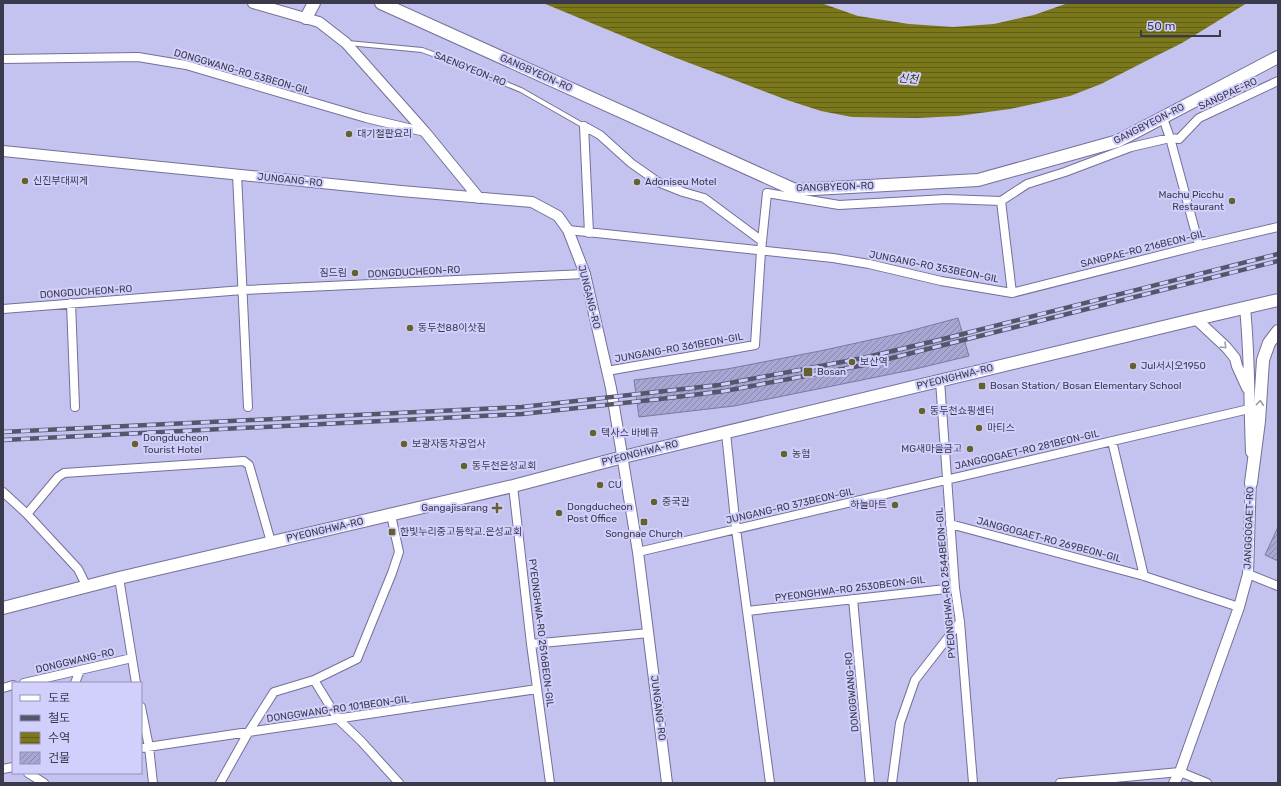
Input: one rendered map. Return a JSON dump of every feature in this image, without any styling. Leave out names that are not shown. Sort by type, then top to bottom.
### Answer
[{"type":"main road","points":[[306,18],[314,3]]},
{"type":"main road","name":"GANGBYEON-RO","points":[[381,3],[795,190],[978,180],[1118,142],[1278,57]]},
{"type":"main road","name":"PYEONGHWA-RO","points":[[3,608],[119,578],[513,486],[623,457],[1278,300]]},
{"type":"main road","points":[[1251,483],[1259,421],[1263,360],[1269,343],[1278,331]]},
{"type":"street","points":[[253,3],[319,22],[346,42],[425,132],[479,198]]},
{"type":"street","name":"DONGGWANG-RO 53BEON-GIL","points":[[3,60],[138,57],[186,65],[366,118],[425,132]]},
{"type":"street","name":"SANGPAE-RO","points":[[1170,138],[1179,139],[1199,118],[1278,81]]},
{"type":"street","points":[[1163,118],[1170,138],[1199,245]]},
{"type":"street","points":[[584,126],[590,233]]},
{"type":"street","points":[[584,126],[600,135],[631,163],[658,182],[683,192],[704,198],[762,241]]},
{"type":"street","points":[[761,251],[767,193],[838,205],[946,199],[1001,201],[1027,184],[1065,172],[1131,147],[1170,138]]},
{"type":"street","name":"JUNGANG-RO","points":[[3,151],[532,202],[558,216],[568,230],[585,274],[607,371],[623,457],[638,552],[667,783]]},
{"type":"street","points":[[237,174],[248,407]]},
{"type":"street","name":"JUNGANG-RO 353BEON-GIL","points":[[568,230],[833,258],[869,264],[941,281],[1012,292],[1001,201]]},
{"type":"street","name":"SANGPAE-RO 216BEON-GIL","points":[[1012,292],[1199,245],[1278,227]]},
{"type":"street","name":"JUNGANG-RO 361BEON-GIL","points":[[607,371],[755,345],[761,251]]},
{"type":"street","name":"DONGDUCHEON-RO","points":[[3,309],[243,290],[585,274]]},
{"type":"street","points":[[71,303],[75,407]]},
{"type":"street","name":"JANGGOGAET-RO","points":[[1174,783],[1180,772],[1239,607],[1248,574],[1251,483],[1248,337],[1245,308]]},
{"type":"street","points":[[1196,319],[1236,358],[1237,366],[1248,392]]},
{"type":"street","name":"PYEONGHWA-RO 2544BEON-GIL","points":[[940,381],[955,588],[960,622],[973,783]]},
{"type":"street","name":"JANGGOGAET-RO 281BEON-GIL","points":[[947,479],[1249,409]]},
{"type":"street","points":[[726,433],[736,529],[770,783]]},
{"type":"street","name":"JANGGOGAET-RO 281BEON-GIL","points":[[1112,441],[1144,576]]},
{"type":"street","points":[[27,514],[58,477],[64,473],[244,461],[249,465],[251,470],[271,542]]},
{"type":"street","name":"JUNGANG-RO 373BEON-GIL","points":[[638,552],[947,479]]},
{"type":"street","name":"PYEONGHWA-RO 2516BEON-GIL","points":[[513,486],[531,644],[550,783]]},
{"type":"street","points":[[3,492],[27,514],[78,570],[87,587]]},
{"type":"street","points":[[220,783],[248,732],[274,692],[314,680],[357,659],[399,552],[391,514]]},
{"type":"street","name":"JANGGOGAET-RO 269BEON-GIL","points":[[950,524],[1144,576],[1239,607]]},
{"type":"street","points":[[1248,574],[1278,586]]},
{"type":"street","points":[[119,578],[136,682]]},
{"type":"street","name":"PYEONGHWA-RO 2530BEON-GIL","points":[[747,612],[955,588]]},
{"type":"street","name":"DONGGWANG-RO","points":[[853,599],[870,783]]},
{"type":"street","points":[[892,783],[900,723],[915,680],[960,622]]},
{"type":"street","points":[[531,644],[648,633]]},
{"type":"street","name":"DONGGWANG-RO","points":[[28,682],[132,658]]},
{"type":"street","points":[[75,682],[80,670]]},
{"type":"street","points":[[314,680],[338,719],[399,783]]},
{"type":"street","name":"DONGGWANG-RO 101BEON-GIL","points":[[145,748],[537,689]]},
{"type":"street","points":[[142,717],[145,748],[153,783]]},
{"type":"street","points":[[1060,783],[1180,772],[1207,783]]},
{"type":"street","points":[[30,774],[44,783]]},
{"type":"lane","name":"SAENGYEON-RO","points":[[346,42],[422,50],[435,54],[521,90],[584,126]]},
{"type":"water","name":"신천","points":[[543,3],[821,3],[858,16],[909,24],[953,27],[994,24],[1034,15],[1068,3],[1247,3],[1182,43],[1101,84],[1070,96],[1010,109],[958,116],[917,118],[852,117],[821,111],[787,100],[671,56]]},
{"type":"building","name":"보산역","points":[[958,318],[969,356],[911,370],[734,406],[639,417],[634,380],[727,369],[902,333]]},
{"type":"building","points":[[1278,527],[1278,561],[1265,555]]},
{"type":"railway","points":[[3,432],[522,407],[719,385],[863,358],[1278,254]]},
{"type":"railway","points":[[3,440],[522,414],[725,391],[864,365],[1278,261]]},
{"type":"place","name":"대기철판요리","points":[[349,134]]},
{"type":"place","name":"신진부대찌게","points":[[25,181]]},
{"type":"place","name":"Adoniseu Motel","points":[[637,182]]},
{"type":"place","name":"Machu Picchu Restaurant","points":[[1232,201]]},
{"type":"place","name":"짐드림","points":[[355,273]]},
{"type":"place","name":"동두천88이삿짐","points":[[410,328]]},
{"type":"place","name":"보산역","points":[[852,362]]},
{"type":"place","name":"Jul서시오1950","points":[[1133,366]]},
{"type":"place","name":"Bosan","points":[[808,372]]},
{"type":"place","name":"Bosan Station/ Bosan Elementary School","points":[[982,386]]},
{"type":"place","name":"동두천쇼핑센터","points":[[922,411]]},
{"type":"place","name":"마티스","points":[[979,428]]},
{"type":"place","name":"텍사스 바베큐","points":[[593,433]]},
{"type":"place","name":"Dongducheon Tourist Hotel","points":[[135,444]]},
{"type":"place","name":"보광자동차공업사","points":[[404,444]]},
{"type":"place","name":"MG새마을금고","points":[[970,449]]},
{"type":"place","name":"농협","points":[[784,454]]},
{"type":"place","name":"동두천은성교회","points":[[464,466]]},
{"type":"place","name":"CU","points":[[600,485]]},
{"type":"place","name":"중국관","points":[[654,502]]},
{"type":"place","name":"하늘마트","points":[[895,505]]},
{"type":"place","name":"Gangajisarang","points":[[497,508]]},
{"type":"place","name":"Dongducheon Post Office","points":[[559,513]]},
{"type":"place","name":"Songnae Church","points":[[644,522]]},
{"type":"place","name":"한빛누리중고등학교.은성교회","points":[[392,532]]}]
